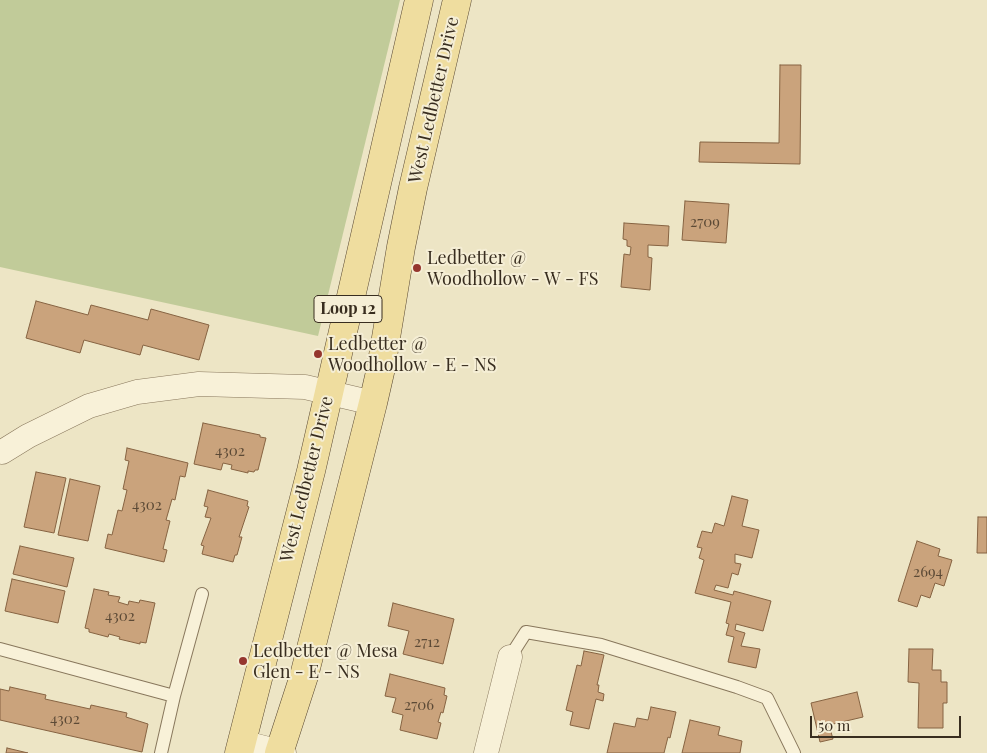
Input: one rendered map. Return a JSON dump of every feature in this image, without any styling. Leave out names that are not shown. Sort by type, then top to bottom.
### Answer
[{"type":"main road","name":"West Ledbetter Drive","points":[[240,747],[311,471],[419,0]]},
{"type":"main road","name":"West Ledbetter Drive","points":[[281,753],[304,676],[381,368],[401,247],[456,0]]},
{"type":"street","points":[[1,455],[28,436],[89,406],[137,392],[199,384],[305,387],[373,402]]},
{"type":"street","points":[[486,753],[510,657]]},
{"type":"street","points":[[240,747],[281,753]]},
{"type":"lane","points":[[161,753],[174,696],[202,594]]},
{"type":"lane","points":[[510,657],[526,632],[601,645],[737,687],[767,698],[794,753]]},
{"type":"lane","points":[[0,649],[174,696]]},
{"type":"green space","points":[[0,0],[400,0],[318,336],[0,267]]},
{"type":"building","points":[[780,65],[801,65],[800,164],[699,162],[700,142],[779,143]]},
{"type":"building","points":[[685,201],[729,204],[726,243],[682,240]]},
{"type":"building","points":[[624,223],[669,226],[668,246],[648,245],[648,257],[652,258],[650,290],[621,287],[624,254],[630,255],[631,247],[627,246],[627,240],[623,239]]},
{"type":"building","points":[[36,301],[88,315],[91,305],[148,320],[151,309],[209,325],[199,360],[143,345],[140,355],[84,340],[80,353],[26,338]]},
{"type":"building","points":[[203,423],[260,435],[260,437],[266,438],[258,470],[254,472],[248,471],[248,473],[231,469],[232,465],[223,463],[221,470],[194,464]]},
{"type":"building","points":[[127,448],[188,463],[185,477],[180,476],[175,500],[172,499],[166,520],[170,521],[163,549],[167,550],[164,562],[105,548],[108,534],[112,535],[118,510],[122,511],[127,490],[123,489],[129,461],[125,460]]},
{"type":"building","points":[[36,472],[66,478],[54,533],[24,527]]},
{"type":"building","points":[[70,479],[100,486],[88,541],[58,535]]},
{"type":"building","points":[[208,490],[248,501],[247,506],[249,507],[239,537],[242,537],[233,562],[202,554],[204,546],[201,545],[211,518],[205,517],[208,507],[204,506]]},
{"type":"building","points":[[732,496],[748,500],[742,526],[759,530],[752,558],[735,554],[735,563],[741,564],[738,575],[732,573],[728,588],[716,585],[714,590],[733,595],[734,591],[771,601],[763,631],[736,624],[735,630],[745,633],[741,646],[760,649],[756,668],[728,662],[734,637],[726,635],[729,624],[726,623],[731,602],[695,593],[704,560],[699,558],[702,548],[697,547],[702,531],[712,533],[715,523],[724,526]]},
{"type":"building","points":[[978,517],[987,517],[987,553],[977,553]]},
{"type":"building","points":[[917,541],[940,549],[938,556],[952,560],[944,586],[935,583],[930,598],[921,595],[917,607],[898,601]]},
{"type":"building","points":[[20,546],[74,558],[67,587],[13,574]]},
{"type":"building","points":[[12,579],[65,591],[58,623],[5,611]]},
{"type":"building","points":[[94,589],[109,592],[108,595],[120,597],[118,602],[128,605],[129,601],[139,603],[140,600],[155,603],[146,643],[140,642],[140,644],[119,639],[120,637],[109,634],[108,637],[89,632],[89,629],[85,628]]},
{"type":"building","points":[[393,603],[454,619],[443,664],[403,654],[409,631],[388,626]]},
{"type":"building","points":[[909,649],[933,649],[932,670],[941,670],[941,682],[947,682],[947,703],[943,703],[943,728],[918,728],[919,683],[908,682]]},
{"type":"building","points":[[584,651],[604,655],[597,685],[599,685],[598,692],[604,694],[603,701],[596,699],[589,729],[570,725],[573,712],[566,710],[577,665],[581,666]]},
{"type":"building","points":[[390,674],[445,688],[444,695],[447,696],[443,713],[441,712],[438,722],[441,723],[437,739],[400,730],[403,715],[392,712],[396,698],[385,696]]},
{"type":"building","points":[[10,687],[46,695],[45,699],[90,709],[91,705],[127,713],[126,717],[148,724],[142,752],[0,720],[0,689],[9,691]]},
{"type":"building","points":[[857,692],[863,717],[829,725],[833,739],[820,742],[811,703]]},
{"type":"building","points":[[651,707],[676,712],[670,738],[668,737],[664,753],[607,753],[614,723],[635,727],[637,718],[648,720]]},
{"type":"building","points":[[690,720],[720,727],[718,735],[742,741],[740,753],[682,753]]},
{"type":"building","points":[[7,748],[28,753],[6,753]]},
{"type":"place","name":"Ledbetter @ Woodhollow - W - FS","points":[[417,268]]},
{"type":"place","name":"Ledbetter @ Woodhollow - E - NS","points":[[318,354]]},
{"type":"place","name":"Ledbetter @ Mesa Glen - E - NS","points":[[243,661]]}]
